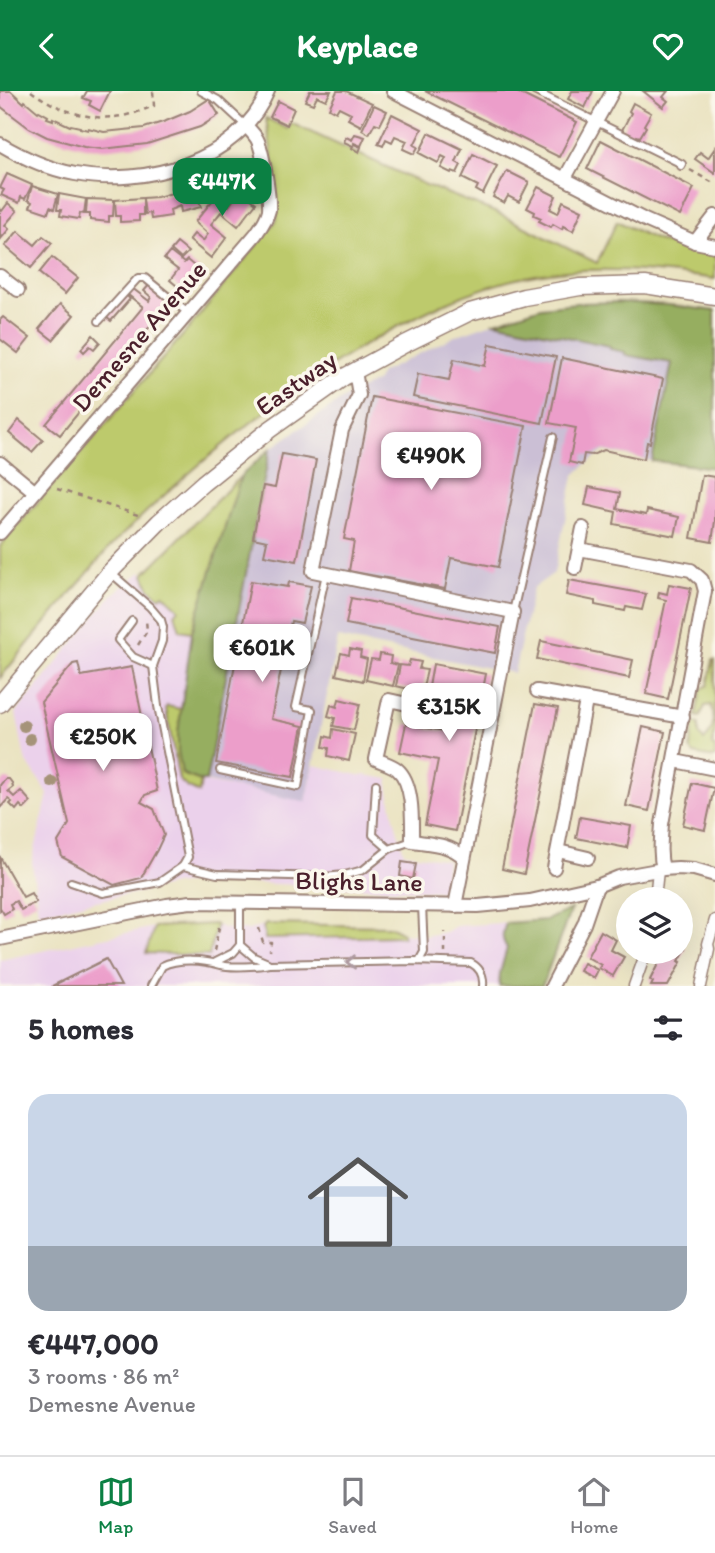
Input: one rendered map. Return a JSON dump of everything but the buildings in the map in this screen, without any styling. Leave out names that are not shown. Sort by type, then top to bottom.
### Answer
[{"type":"street","points":[[0,144],[44,165],[75,174],[121,177],[157,173],[196,160],[224,145],[246,126],[262,105],[268,91]]},
{"type":"street","points":[[393,91],[647,221],[695,242],[715,246]]},
{"type":"street","points":[[565,178],[613,91]]},
{"type":"street","name":"Demesne Avenue","points":[[0,533],[264,222],[269,211],[268,193],[258,141],[246,126]]},
{"type":"street","points":[[695,242],[715,216]]},
{"type":"street","points":[[0,276],[18,290]]},
{"type":"street","name":"Eastway","points":[[0,704],[110,572],[159,522],[270,430],[355,372],[470,311],[524,297],[580,287],[645,285],[715,296]]},
{"type":"street","points":[[355,372],[359,395],[342,430],[313,571],[513,612],[455,906]]},
{"type":"street","points":[[0,463],[38,488]]},
{"type":"street","points":[[575,568],[583,528]]},
{"type":"street","points":[[579,549],[691,570],[702,580],[705,591],[660,842],[661,859],[657,887]]},
{"type":"street","points":[[537,691],[683,717]]},
{"type":"street","points":[[407,704],[389,701],[376,759],[398,769],[408,787],[412,807],[412,841],[457,850],[464,859]]},
{"type":"street","points":[[554,868],[586,701]]},
{"type":"street","points":[[675,761],[715,769]]},
{"type":"street","points":[[558,851],[588,858]]},
{"type":"street","name":"Blighs Lane","points":[[0,939],[167,905],[201,901],[478,906],[530,901],[597,886],[620,877],[660,870],[694,869],[715,875]]},
{"type":"street","points":[[552,986],[584,924],[597,886]]},
{"type":"street","points":[[701,986],[715,920]]},
{"type":"street","points":[[634,986],[642,964]]},
{"type":"lane","points":[[201,91],[218,100],[246,126]]},
{"type":"lane","points":[[534,91],[682,164],[681,166]]},
{"type":"lane","points":[[99,321],[141,277],[188,313]]},
{"type":"lane","points":[[513,612],[553,437]]},
{"type":"lane","points":[[71,882],[103,893],[160,882],[183,866],[188,857],[158,706],[153,666],[162,641],[163,627],[161,620],[150,607],[110,572]]},
{"type":"lane","points":[[220,770],[298,787],[313,710],[296,707],[326,573]]},
{"type":"lane","points":[[132,621],[118,640],[133,657],[153,666]]},
{"type":"lane","points":[[376,784],[373,835],[389,849]]},
{"type":"lane","points":[[183,866],[217,874],[324,877],[345,875],[363,870],[389,849],[412,841]]},
{"type":"lane","points":[[213,962],[233,953],[240,944],[240,902]]},
{"type":"lane","points":[[419,961],[424,952],[422,905]]},
{"type":"lane","points":[[240,944],[254,957],[270,964]]},
{"type":"lane","points":[[151,986],[162,966],[174,961],[213,962],[222,966],[262,966],[419,961],[471,963],[483,977],[483,986]]},
{"type":"path","points":[[31,91],[64,111],[115,117],[137,113],[154,106],[153,91]]},
{"type":"path","points":[[681,166],[715,184]]},
{"type":"path","points":[[38,488],[159,522]]},
{"type":"path","points":[[213,962],[219,927]]},
{"type":"path","points":[[259,927],[263,942],[271,942],[270,964]]},
{"type":"shaded area","points":[[495,322],[610,346],[626,352],[625,355],[673,363],[652,461],[604,451],[574,476],[554,573],[533,588],[514,673],[338,638],[306,802],[206,781],[270,449],[349,395],[377,381],[381,373],[455,336]]},
{"type":"shaded area","points":[[141,572],[150,589],[162,594],[179,609],[180,630],[192,632],[178,732],[201,781],[306,801],[314,765],[389,779],[394,818],[404,853],[447,860],[444,888],[440,891],[205,881],[38,913],[32,862],[48,794],[25,759],[16,713],[112,595]]},
{"type":"shaded area","points":[[546,920],[523,986],[0,986],[0,960],[154,927],[214,924],[233,930],[249,930],[266,924],[390,926],[403,933],[425,936],[445,932],[456,926]]},
{"type":"green space","points":[[266,118],[288,129],[291,123],[426,185],[497,213],[597,263],[617,221],[677,247],[715,254],[715,279],[625,270],[579,270],[536,275],[465,295],[377,338],[293,391],[233,437],[147,511],[110,547],[0,678],[0,546],[189,328],[277,220],[276,183]]},
{"type":"green space","points":[[621,302],[715,311],[715,468],[652,461],[672,363],[625,355],[625,352],[610,349],[610,346],[495,322],[541,307]]},
{"type":"green space","points":[[270,449],[206,781],[201,781],[182,774],[178,751],[178,732],[192,632],[241,476]]},
{"type":"green space","points":[[241,476],[192,632],[180,630],[175,614],[179,609],[163,594],[160,597],[150,589],[144,575]]},
{"type":"green space","points":[[713,660],[714,758],[694,754],[690,749],[694,723],[699,724],[699,734],[704,741],[712,729],[711,705],[705,706],[700,717],[696,716],[701,689],[708,685]]},
{"type":"green space","points":[[167,706],[181,709],[179,741],[182,774],[201,781],[199,793],[179,780]]},
{"type":"green space","points":[[571,909],[542,986],[499,986],[507,948],[503,936],[506,923],[546,920]]},
{"type":"green space","points":[[266,924],[390,926],[403,933],[403,936],[265,939],[263,927]]},
{"type":"green space","points":[[216,926],[209,956],[146,953],[154,927]]}]
